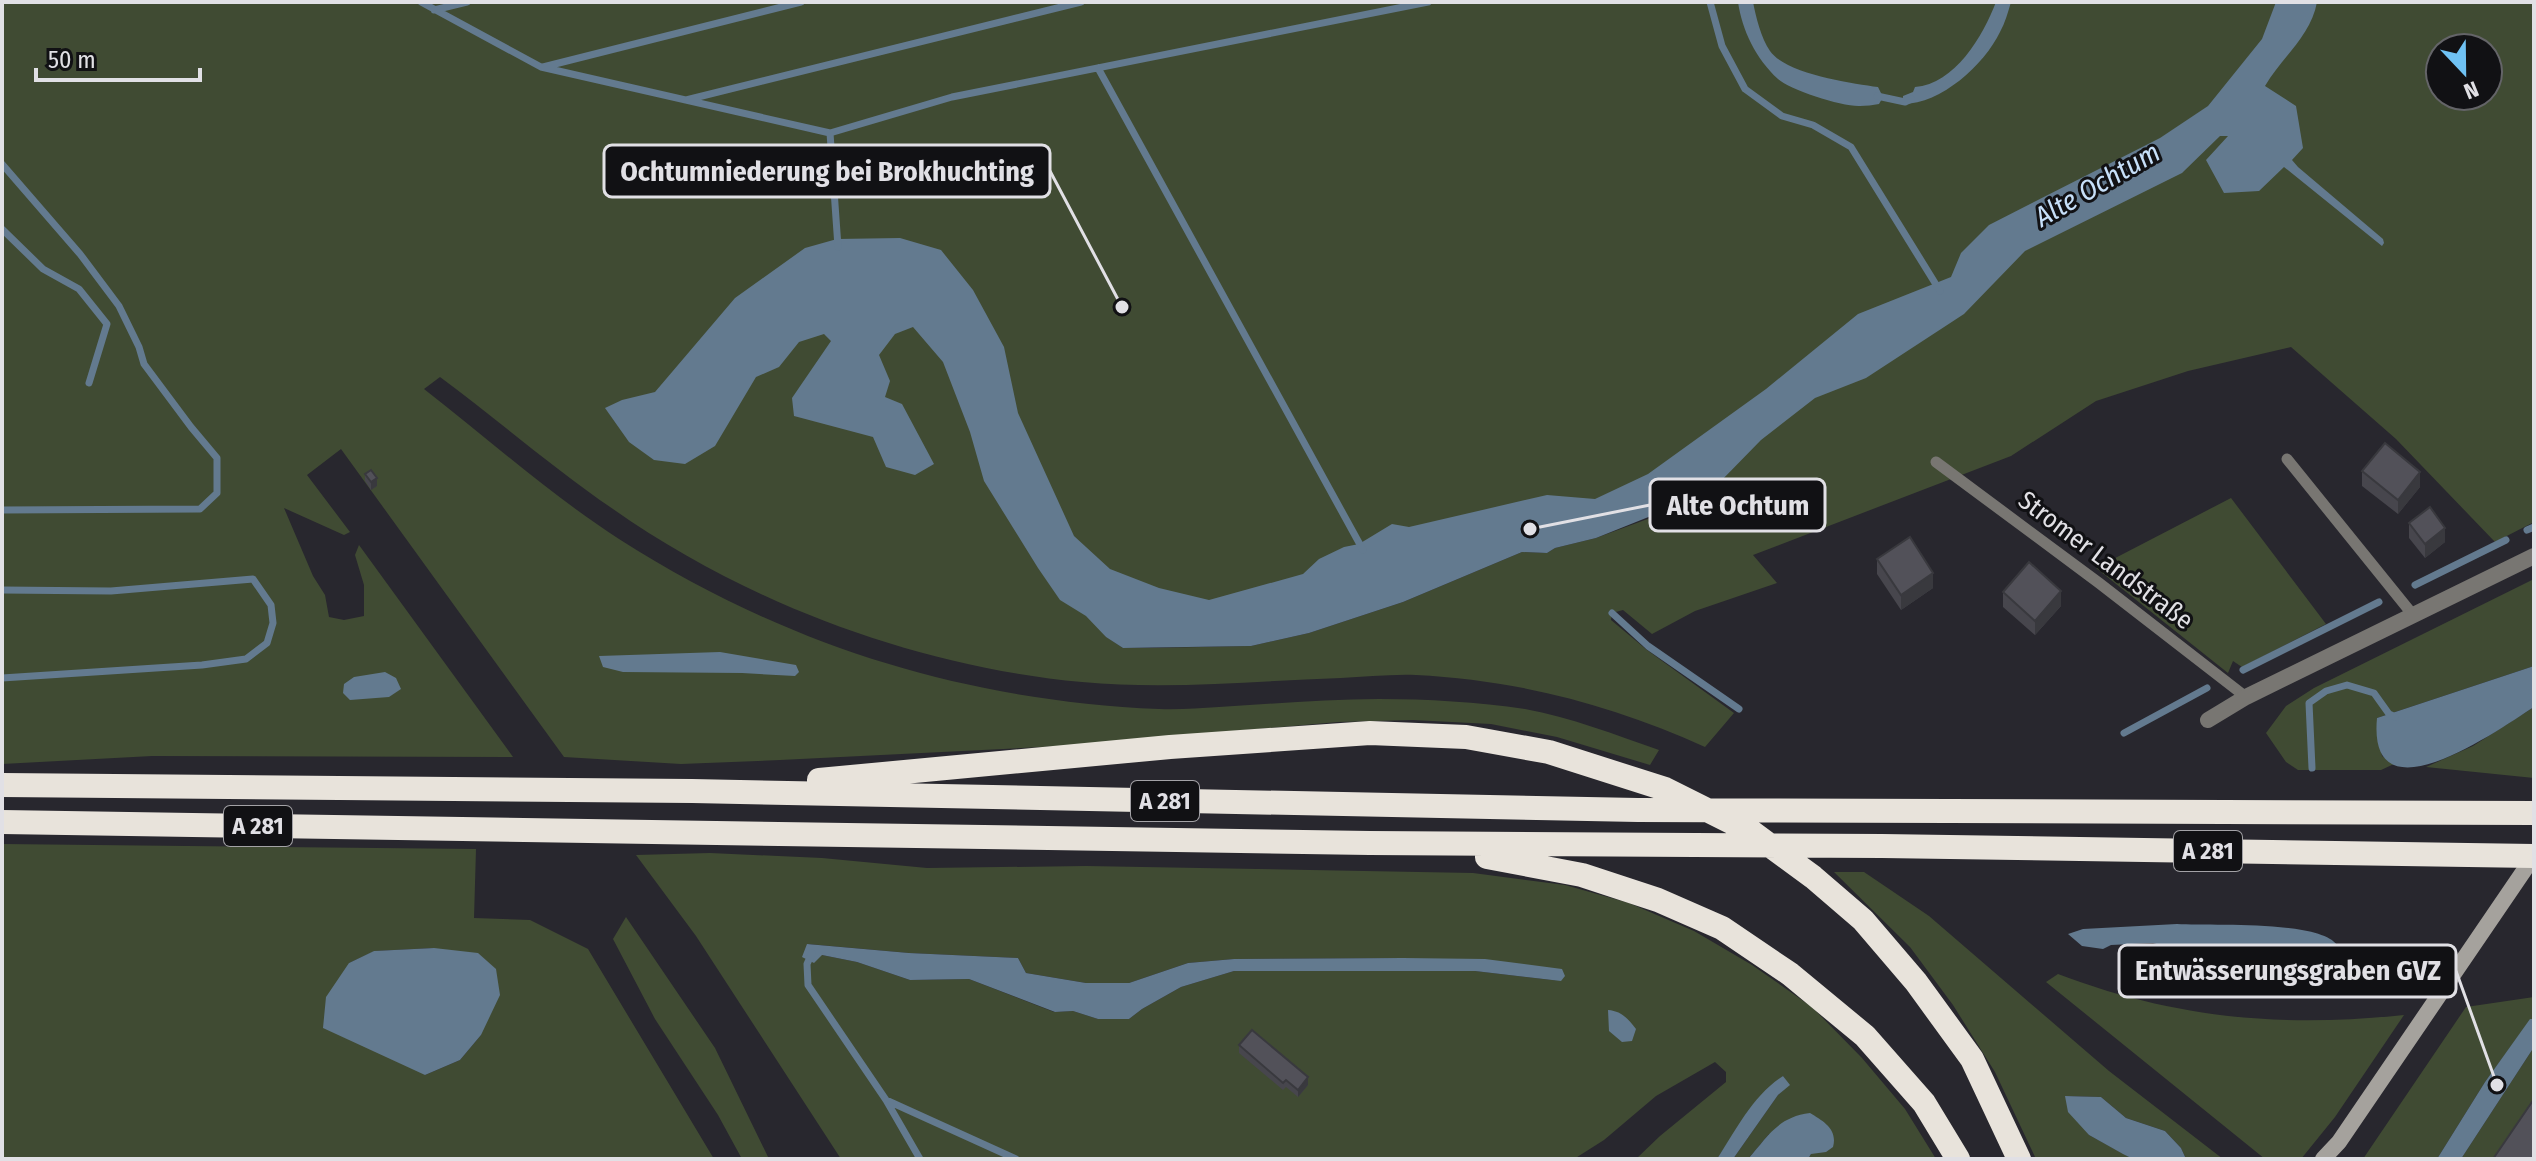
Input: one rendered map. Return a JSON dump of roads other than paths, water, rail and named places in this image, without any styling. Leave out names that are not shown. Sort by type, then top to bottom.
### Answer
[{"type":"highway","points":[[692,791],[1170,747],[1370,733],[1466,737],[1549,752],[1665,789],[1753,833],[1813,877],[1863,920],[1916,982],[1972,1059],[2019,1159]]},
{"type":"highway","name":"A 281","points":[[2,785],[692,791],[1638,810],[2534,813]]},
{"type":"highway","name":"A 281","points":[[2,822],[1370,843],[1882,846],[2534,856]]},
{"type":"highway","points":[[1370,843],[1510,860],[1582,875],[1658,900],[1722,928],[1790,974],[1865,1036],[1924,1103],[1958,1159]]},
{"type":"main road","points":[[2323,1159],[2339,1142],[2415,1033],[2534,856]]},
{"type":"main road","points":[[2331,1159],[2339,1142]]},
{"type":"street","points":[[2208,720],[2246,697],[2534,556]]},
{"type":"lane","points":[[2287,459],[2413,615]]},
{"type":"lane","name":"Stromer Landstraße","points":[[1936,462],[2246,697]]},
{"type":"water","points":[[1738,2],[1753,2],[1764,40],[1778,59],[1820,76],[1878,87],[1883,97],[1879,104],[1852,106],[1830,101],[1793,88],[1778,79],[1751,44]]},
{"type":"water","points":[[1996,2],[2011,2],[2002,29],[1983,57],[1946,90],[1917,102],[1903,104],[1903,96],[1913,92],[1915,87],[1943,77],[1966,56]]},
{"type":"water","points":[[2276,2],[2317,2],[2309,25],[2265,86],[2296,106],[2303,148],[2292,160],[2383,239],[2382,246],[2284,167],[2259,191],[2224,193],[2206,160],[2228,136],[2220,136],[2182,173],[2025,251],[1964,314],[1866,378],[1815,398],[1761,440],[1719,483],[1681,504],[1596,538],[1555,548],[1547,553],[1522,552],[1403,602],[1309,633],[1251,646],[1123,648],[1106,637],[1086,616],[1060,600],[1038,568],[984,481],[970,432],[943,362],[913,327],[895,334],[879,355],[890,381],[885,397],[902,404],[934,464],[915,475],[886,467],[873,437],[794,416],[792,398],[831,341],[824,334],[799,342],[779,367],[756,377],[715,446],[685,464],[654,460],[629,442],[605,408],[622,400],[655,392],[735,298],[805,248],[837,239],[900,238],[941,250],[973,290],[1004,347],[1018,413],[1074,536],[1110,569],[1159,588],[1209,600],[1303,574],[1319,559],[1344,547],[1359,544],[1392,524],[1409,527],[1547,495],[1595,499],[1648,474],[1766,389],[1858,314],[1951,277],[1961,253],[1989,225],[2160,138],[2208,106],[2262,39]]},
{"type":"water","points":[[720,652],[796,665],[799,672],[795,676],[623,672],[603,667],[599,656]]},
{"type":"water","points":[[2534,666],[2534,707],[2466,749],[2413,767],[2392,764],[2379,749],[2377,718]]},
{"type":"water","points":[[385,672],[396,678],[401,689],[389,697],[350,700],[343,693],[344,684],[354,677]]},
{"type":"water","points":[[2177,924],[2287,928],[2327,937],[2337,945],[2333,956],[2315,963],[2248,963],[2209,959],[2153,943],[2111,945],[2103,949],[2082,946],[2068,934],[2083,929]]},
{"type":"water","points":[[807,944],[1018,958],[1026,973],[1086,983],[1129,983],[1188,963],[1234,959],[1485,959],[1562,969],[1565,976],[1561,981],[1475,971],[1234,971],[1181,987],[1129,1019],[1098,1019],[1073,1011],[1055,1012],[969,979],[910,980],[857,962],[822,955],[814,963],[802,957]]},
{"type":"water","points":[[434,948],[478,953],[496,969],[500,995],[481,1035],[460,1060],[425,1075],[323,1028],[326,997],[349,963],[374,951]]},
{"type":"water","points":[[1608,1010],[1621,1014],[1636,1029],[1632,1041],[1622,1042],[1609,1031]]},
{"type":"water","points":[[2530,1019],[2534,1019],[2534,1047],[2461,1159],[2437,1159],[2485,1082]]},
{"type":"water","points":[[1783,1076],[1790,1085],[1778,1095],[1733,1159],[1717,1159],[1754,1103]]},
{"type":"water","points":[[2065,1096],[2101,1097],[2126,1118],[2165,1131],[2181,1148],[2186,1159],[2133,1159],[2123,1154],[2089,1135],[2068,1112]]},
{"type":"water","points":[[1810,1113],[1831,1130],[1833,1147],[1826,1152],[1811,1154],[1808,1159],[1748,1159],[1782,1123]]},
{"type":"waterway","points":[[421,2],[541,67],[830,133],[952,97],[1428,2]]},
{"type":"waterway","points":[[434,10],[467,2]]},
{"type":"waterway","points":[[543,67],[801,2]]},
{"type":"waterway","points":[[686,100],[1081,2]]},
{"type":"waterway","points":[[1710,2],[1722,46],[1745,89],[1782,116],[1813,125],[1851,147],[1940,291]]},
{"type":"waterway","points":[[1098,68],[1363,550]]},
{"type":"waterway","points":[[1877,96],[1905,102],[1911,99]]},
{"type":"waterway","points":[[830,133],[838,247]]},
{"type":"waterway","points":[[2,164],[80,254],[119,306],[144,364],[217,458],[217,493],[200,509],[2,510]]},
{"type":"waterway","points":[[2,229],[43,269],[79,289],[107,324],[89,383]]},
{"type":"waterway","points":[[2527,530],[2534,527]]},
{"type":"waterway","points":[[2415,585],[2506,540]]},
{"type":"waterway","points":[[2,590],[111,591],[253,579],[271,605],[273,623],[267,643],[246,659],[202,665],[2,678]]},
{"type":"waterway","points":[[2243,670],[2379,602]]},
{"type":"waterway","points":[[1612,613],[1648,646],[1739,709]]},
{"type":"waterway","points":[[2312,768],[2309,703],[2326,691],[2347,685],[2374,693],[2389,714],[2395,717]]},
{"type":"waterway","points":[[2124,733],[2207,688]]},
{"type":"waterway","points":[[812,953],[807,964],[808,985],[886,1100],[1016,1159]]},
{"type":"waterway","points":[[886,1100],[920,1159]]},
{"type":"place","name":"Ochtumniederung bei Brokhuchting","points":[[1122,307]]},
{"type":"place","name":"Alte Ochtum","points":[[1530,529]]},
{"type":"place","name":"Entwässerungsgraben GVZ","points":[[2497,1085]]}]
